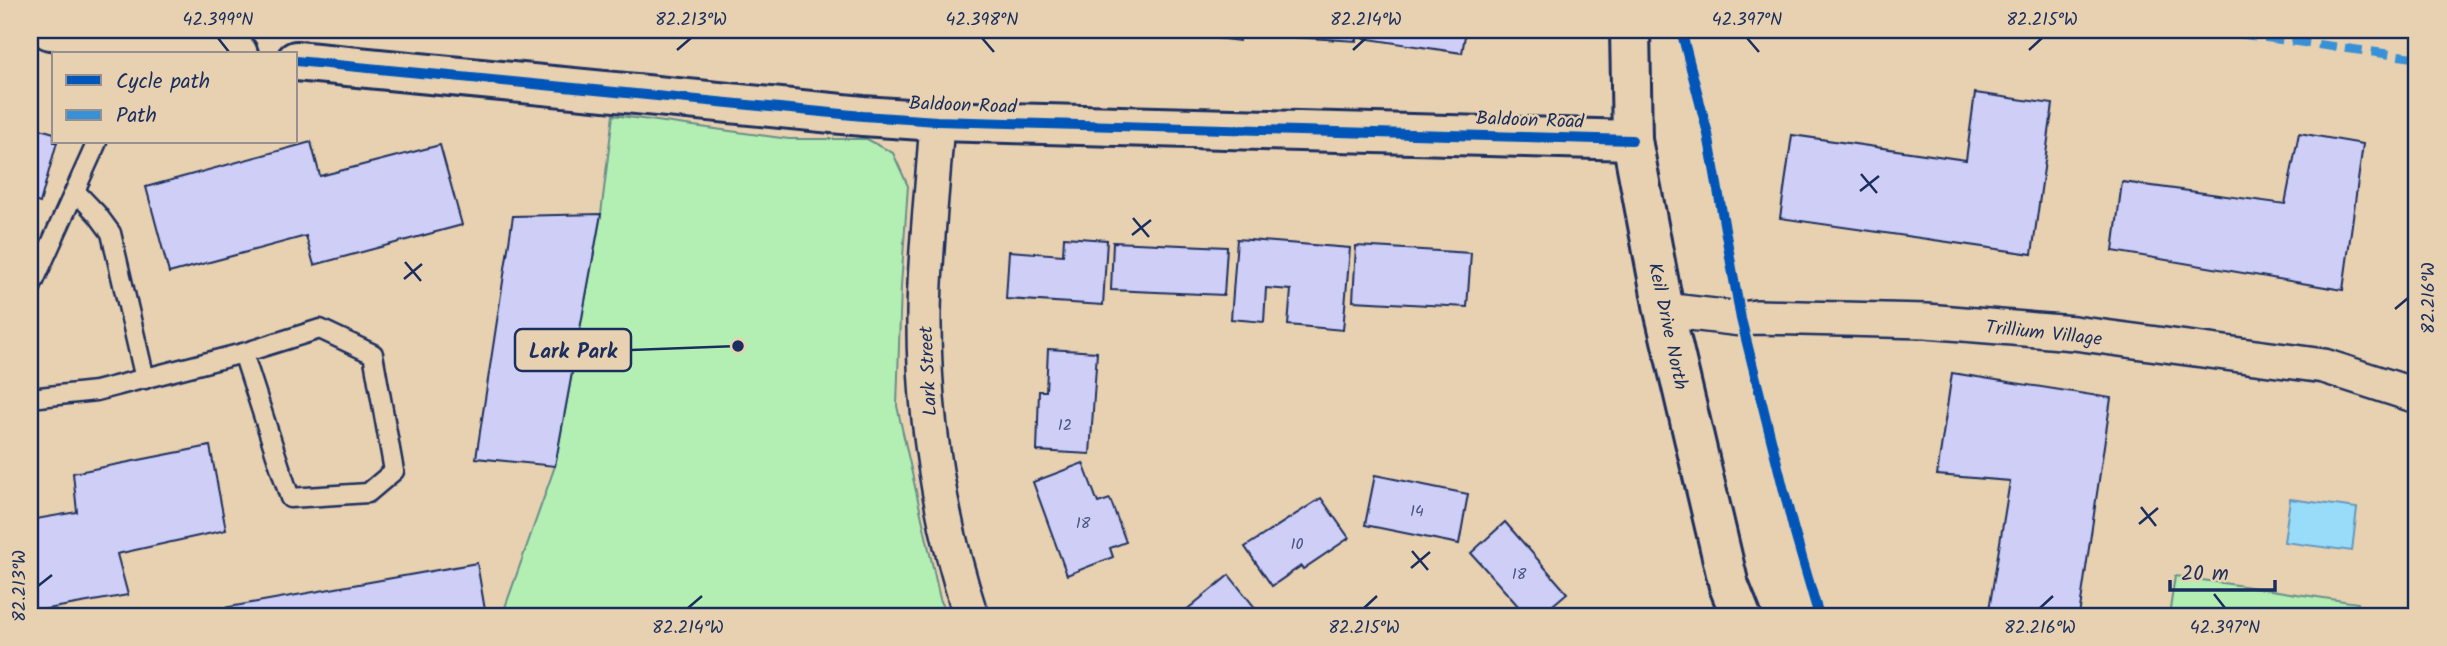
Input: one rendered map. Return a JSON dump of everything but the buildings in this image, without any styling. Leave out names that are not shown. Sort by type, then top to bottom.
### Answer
[{"type":"street","points":[[50,30],[139,49],[198,52]]},
{"type":"street","name":"Keil Drive North","points":[[1630,30],[1632,140],[1664,310],[1729,586],[1741,616]]},
{"type":"street","name":"Baldoon Road","points":[[298,61],[937,121],[1632,140]]},
{"type":"street","name":"Lark Street","points":[[937,121],[925,313],[926,395],[942,512],[954,564],[971,616]]},
{"type":"street","name":"Trillium Village","points":[[1664,310],[1741,319],[1756,317],[1926,321],[2074,333],[2324,366],[2417,396]]},
{"type":"lane","points":[[30,290],[96,144]]},
{"type":"lane","points":[[75,191],[111,233],[145,379]]},
{"type":"lane","points":[[30,398],[96,391],[243,353],[320,329],[373,354],[394,471],[368,493],[290,498],[243,353]]},
{"type":"green space","points":[[613,115],[789,139],[867,139],[893,153],[908,186],[897,406],[940,599],[948,616],[502,616],[555,466],[601,214]]},
{"type":"green space","points":[[2175,576],[2358,603],[2356,616],[2169,616]]},
{"type":"water","points":[[2290,499],[2357,508],[2352,551],[2284,542]]},
{"type":"marked path","points":[[2211,30],[2417,58]]},
{"type":"cycle path","points":[[1681,30],[1708,134],[1741,319],[1793,527],[1819,616]]},
{"type":"cycle path","points":[[298,61],[937,121],[1632,140]]},
{"type":"place","name":"Lark Park","points":[[738,346]]}]
